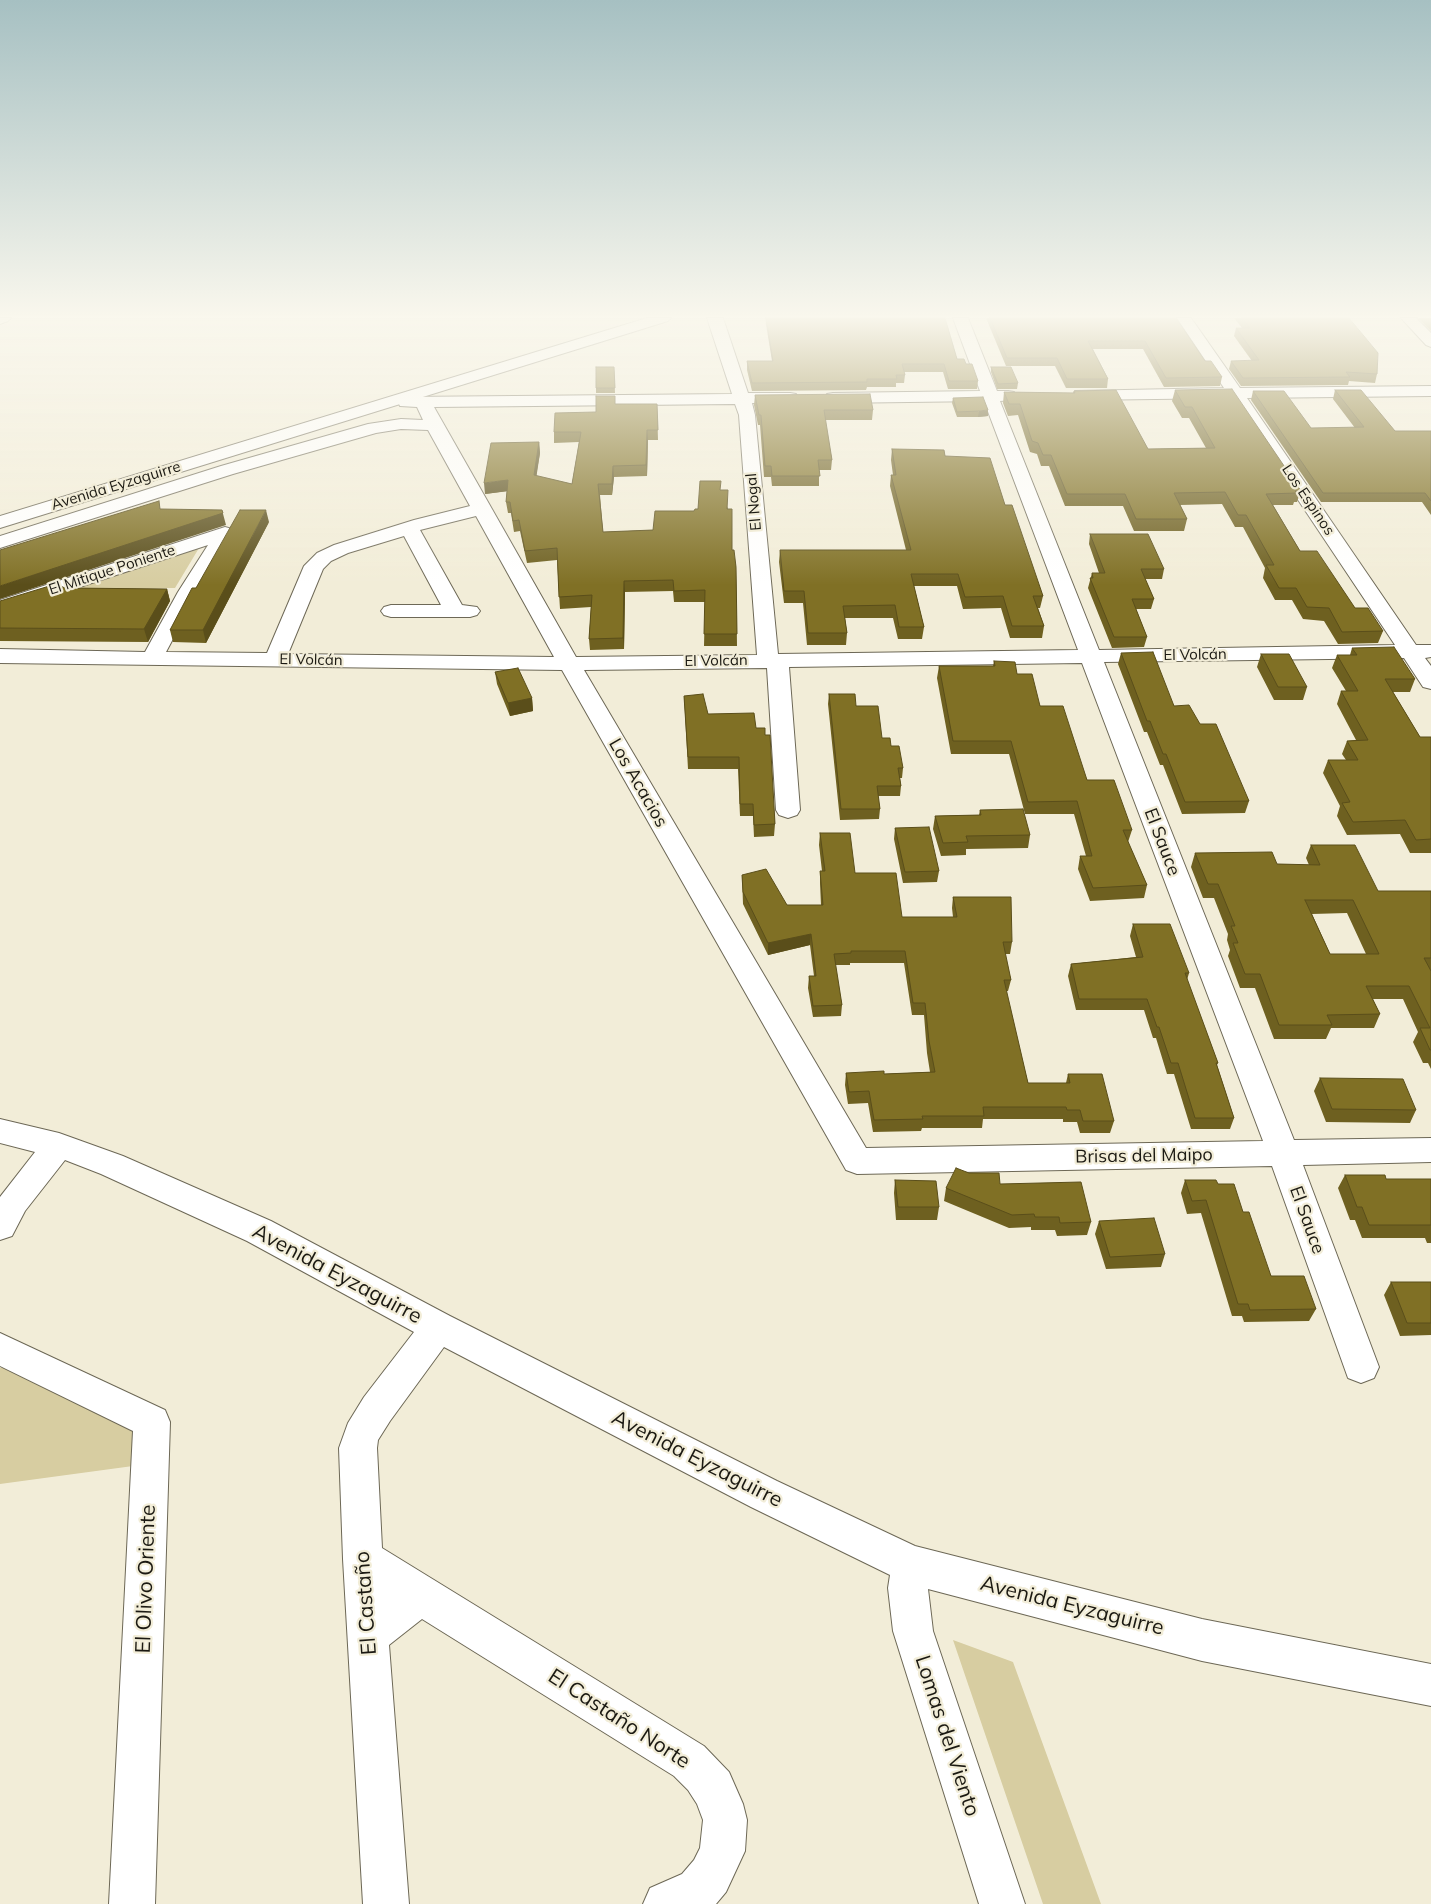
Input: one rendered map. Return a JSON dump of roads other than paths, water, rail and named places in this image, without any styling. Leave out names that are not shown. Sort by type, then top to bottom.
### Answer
[{"type":"street","name":"Avenida Eyzaguirre","points":[[0,522],[371,407]]},
{"type":"street","name":"Los Acacios","points":[[425,407],[569,664],[857,1161]]},
{"type":"street","name":"El Nogal","points":[[744,407],[747,415],[788,810]]},
{"type":"street","name":"El Sauce","points":[[996,407],[1283,1153],[1361,1367]]},
{"type":"street","name":"Los Espinos","points":[[1245,407],[1421,652],[1431,682]]},
{"type":"street","points":[[0,542],[227,470],[374,428],[411,424],[434,425]]},
{"type":"street","points":[[211,457],[227,470]]},
{"type":"street","points":[[275,660],[318,561],[332,552],[409,528],[482,510]]},
{"type":"street","name":"El Mitique Poniente","points":[[0,607],[46,592],[218,528],[178,592],[152,658]]},
{"type":"street","points":[[391,611],[463,611],[409,528]]},
{"type":"street","points":[[46,592],[103,592]]},
{"type":"street","name":"El Volcán","points":[[0,656],[569,664],[1421,652]]},
{"type":"street","name":"Avenida Eyzaguirre","points":[[0,1131],[59,1145],[112,1165],[259,1231],[438,1327],[764,1494],[911,1565],[1202,1640],[1431,1685]]},
{"type":"street","points":[[0,1226],[14,1202],[59,1145]]},
{"type":"street","name":"Brisas del Maipo","points":[[857,1161],[1431,1150]]},
{"type":"street","name":"El Castaño","points":[[386,1904],[357,1463],[362,1435],[377,1409],[438,1327]]},
{"type":"street","name":"El Olivo Oriente","points":[[0,1349],[152,1422],[132,1904]]},
{"type":"street","name":"El Castaño Norte","points":[[363,1558],[690,1761],[703,1775],[713,1788],[721,1804],[725,1820],[722,1851],[710,1876],[698,1890],[684,1899],[666,1904]]},
{"type":"street","name":"Lomas del Viento","points":[[911,1565],[908,1588],[913,1631],[1002,1904]]},
{"type":"street","points":[[368,1636],[420,1594]]}]
